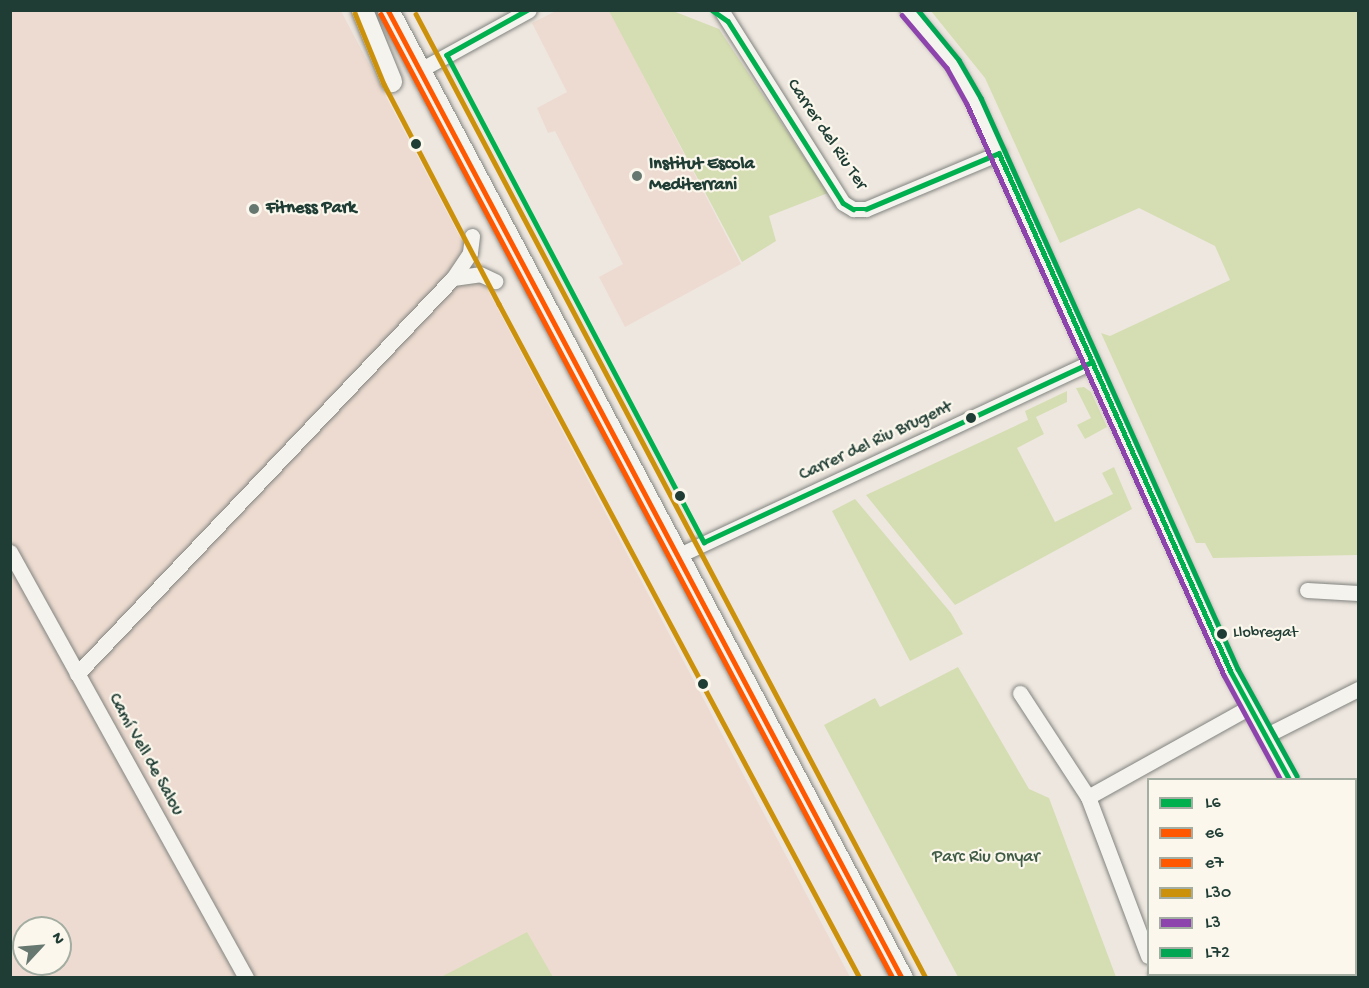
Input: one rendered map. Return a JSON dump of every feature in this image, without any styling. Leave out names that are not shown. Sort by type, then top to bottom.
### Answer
[{"type":"main road","points":[[362,10],[391,81]]},
{"type":"main road","points":[[377,10],[889,978]]},
{"type":"main road","points":[[388,10],[902,978]]},
{"type":"street","points":[[420,70],[529,10]]},
{"type":"street","name":"Carrer del Riu Ter","points":[[722,10],[843,203],[853,209],[866,209],[999,153]]},
{"type":"street","points":[[908,10],[953,64],[999,153],[1250,707],[1289,778]]},
{"type":"street","points":[[77,674],[453,278],[470,253],[472,236]]},
{"type":"street","points":[[453,278],[480,274],[495,281]]},
{"type":"street","name":"Carrer del Riu Brugent","points":[[677,556],[1092,362]]},
{"type":"street","name":"Camí Vell de Salou","points":[[10,552],[246,978]]},
{"type":"street","points":[[1307,590],[1359,593]]},
{"type":"street","points":[[1265,736],[1359,689]]},
{"type":"street","points":[[1020,693],[1088,797],[1147,951]]},
{"type":"street","points":[[1088,797],[1250,707]]},
{"type":"shaded area","points":[[10,11],[341,11],[850,977],[11,977]]},
{"type":"shaded area","name":"Institut Escola Mediterrani","points":[[556,11],[610,11],[741,264],[625,327],[599,277],[623,264],[555,131],[548,133],[537,108],[567,92],[532,23]]},
{"type":"green space","points":[[609,11],[673,11],[719,29],[828,193],[769,216],[776,241],[742,262]]},
{"type":"green space","points":[[931,11],[1358,11],[1358,555],[1213,558],[1205,543],[1196,543],[1101,333],[1110,336],[1230,280],[1215,246],[1139,208],[1060,243],[985,78]]},
{"type":"green space","points":[[1084,387],[1091,392],[1107,427],[1085,439],[1077,425],[1091,418],[1076,388]]},
{"type":"green space","points":[[1067,391],[1067,402],[1036,417],[1044,434],[1017,448],[1055,522],[1113,494],[1102,473],[1114,467],[1132,509],[955,605],[866,495],[1028,420],[1025,411]]},
{"type":"green space","points":[[855,499],[951,613],[963,634],[910,661],[832,511]]},
{"type":"green space","name":"Parc Riu Onyar","points":[[958,667],[1029,789],[1049,798],[1116,977],[958,977],[824,725],[875,698],[880,707]]},
{"type":"green space","points":[[527,932],[553,977],[441,977]]},
{"type":"transit line","name":"e6","points":[[388,10],[902,978]]},
{"type":"transit line","name":"L6","points":[[528,10],[447,55],[704,542],[1092,362]]},
{"type":"transit line","name":"L6","points":[[712,10],[728,21],[843,203],[853,209],[866,209],[999,153],[1231,672],[1289,778]]},
{"type":"transit line","name":"L72","points":[[918,10],[959,60],[981,98],[1238,669],[1297,776]]},
{"type":"transit line","name":"L30","points":[[355,13],[384,84],[499,304],[860,978]]},
{"type":"transit line","name":"e7","points":[[381,14],[893,978]]},
{"type":"transit line","name":"L30","points":[[416,14],[926,978]]},
{"type":"transit line","name":"L3","points":[[902,15],[947,68],[967,104],[1224,675],[1280,778]]},
{"type":"place","name":"Institut Escola Mediterrani","points":[[637,176]]},
{"type":"place","name":"Fitness Park","points":[[254,209]]},
{"type":"place","name":"Llobregat","points":[[1222,634]]}]
